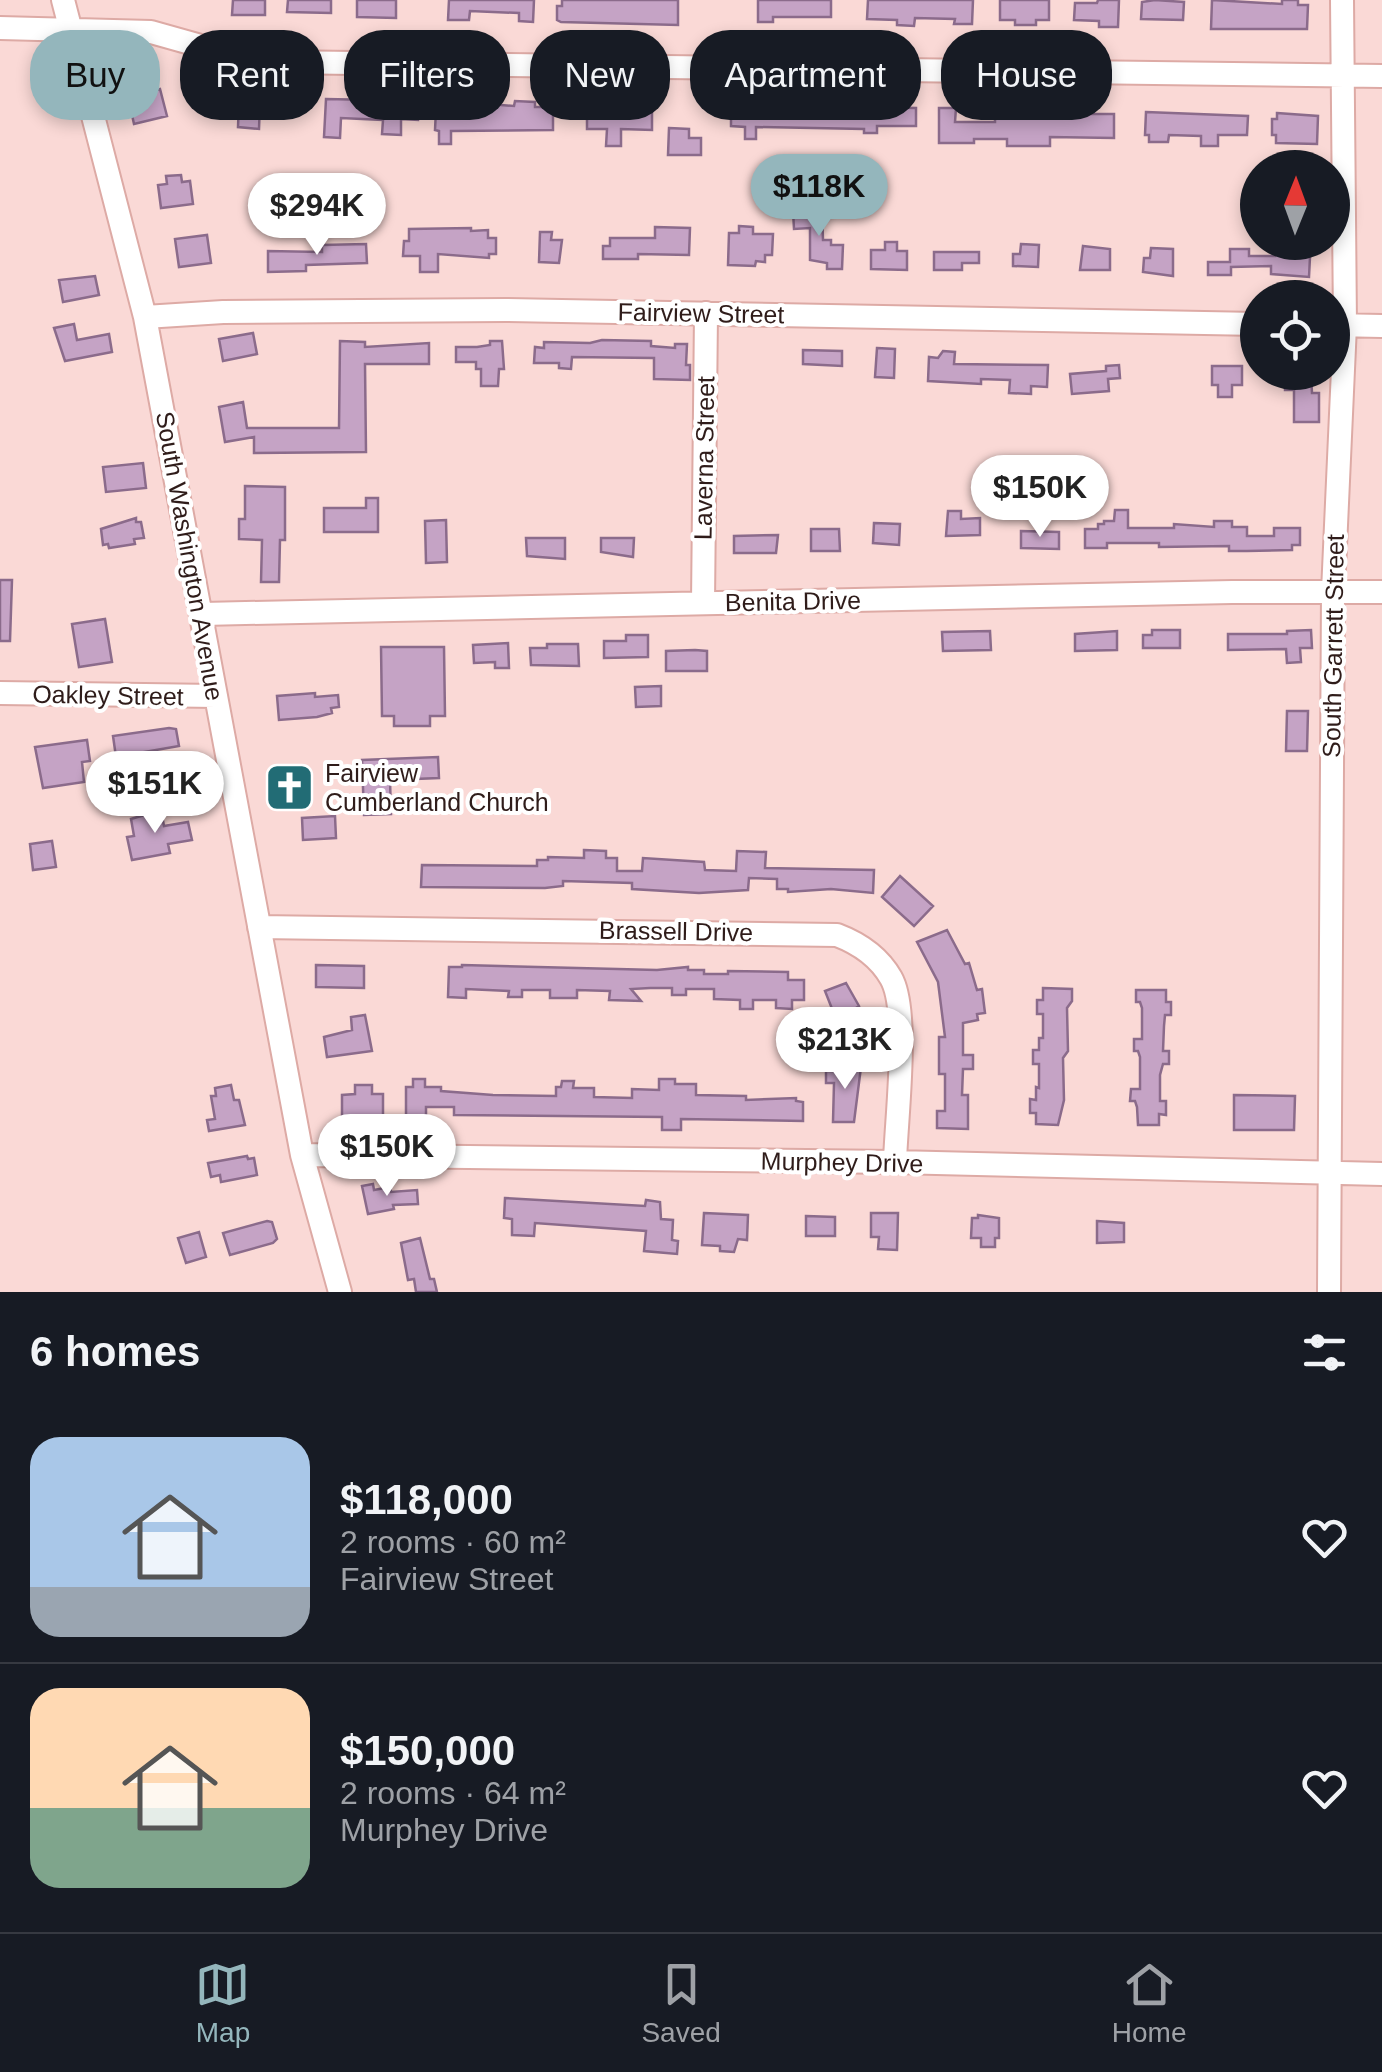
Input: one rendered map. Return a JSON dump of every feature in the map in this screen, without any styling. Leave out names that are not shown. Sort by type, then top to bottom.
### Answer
[{"type":"street","name":"South Washington Avenue","points":[[63,0],[145,317],[302,1155],[340,1292]]},
{"type":"street","name":"South Garrett Street","points":[[1340,280],[1342,0]]},
{"type":"street","points":[[0,28],[151,32],[240,57],[276,62],[1382,76]]},
{"type":"street","name":"Fairview Street","points":[[145,317],[281,311],[706,313],[1240,324]]},
{"type":"street","name":"Laverna Street","points":[[703,603],[706,313]]},
{"type":"street","points":[[1350,325],[1382,326]]},
{"type":"street","name":"South Garrett Street","points":[[1328,1292],[1332,592],[1337,390]]},
{"type":"street","name":"Benita Drive","points":[[203,614],[1382,592]]},
{"type":"street","name":"Oakley Street","points":[[0,693],[216,696]]},
{"type":"street","name":"Brassell Drive","points":[[259,926],[806,933],[850,940],[884,968],[892,979],[899,1004],[895,1162]]},
{"type":"street","name":"Murphey Drive","points":[[302,1155],[895,1162],[1382,1174]]},
{"type":"building","points":[[233,0],[265,0],[265,15],[232,15]]},
{"type":"building","points":[[288,0],[331,0],[331,13],[287,12]]},
{"type":"building","points":[[357,0],[396,0],[396,18],[357,17]]},
{"type":"building","points":[[449,0],[534,0],[533,22],[519,21],[519,13],[470,11],[469,20],[448,20]]},
{"type":"building","points":[[562,0],[678,0],[678,25],[561,22],[557,20],[557,6],[562,6]]},
{"type":"building","points":[[758,0],[831,0],[831,17],[773,17],[773,22],[758,22]]},
{"type":"building","points":[[868,0],[973,0],[972,24],[954,24],[955,19],[915,18],[914,26],[897,25],[897,20],[867,19]]},
{"type":"building","points":[[1000,0],[1049,0],[1049,20],[1036,20],[1036,25],[1015,25],[1015,20],[1000,20]]},
{"type":"building","points":[[1119,0],[1118,27],[1074,20],[1075,3]]},
{"type":"building","points":[[1212,0],[1282,4],[1282,0],[1298,0],[1298,5],[1308,5],[1307,29],[1211,29]]},
{"type":"building","points":[[1142,2],[1184,2],[1183,20],[1141,19]]},
{"type":"building","points":[[160,89],[167,116],[160,118]]},
{"type":"building","points":[[326,99],[344,99],[340,138],[324,137]]},
{"type":"building","points":[[515,101],[530,102],[530,120],[553,120],[553,130],[451,131],[451,144],[439,144],[439,131],[435,130],[436,120],[510,120],[510,106]]},
{"type":"building","points":[[939,108],[941,120],[955,122],[1112,120],[1114,114],[1114,138],[1050,137],[1050,146],[1007,146],[1007,139],[939,143]]},
{"type":"building","points":[[1146,112],[1248,116],[1247,135],[1218,135],[1218,146],[1201,146],[1201,136],[1169,135],[1168,142],[1149,142],[1149,135],[1145,135]]},
{"type":"building","points":[[1277,113],[1318,116],[1317,144],[1276,143],[1272,119],[1277,119]]},
{"type":"building","points":[[238,120],[259,120],[259,129],[238,127]]},
{"type":"building","points":[[383,120],[401,120],[401,135],[382,134]]},
{"type":"building","points":[[587,120],[652,120],[652,130],[621,129],[621,146],[606,146],[607,129],[587,129]]},
{"type":"building","points":[[731,120],[916,120],[916,126],[877,126],[877,133],[864,133],[864,129],[756,127],[756,139],[745,139],[745,127],[731,126]]},
{"type":"building","points":[[669,128],[689,129],[689,138],[701,138],[701,155],[668,155]]},
{"type":"building","points":[[181,175],[182,182],[190,181],[193,204],[161,208],[158,185],[167,184],[166,176]]},
{"type":"building","points":[[822,210],[823,240],[843,245],[842,269],[827,269],[827,263],[810,260],[810,228],[794,229],[793,211]]},
{"type":"building","points":[[739,226],[753,227],[753,234],[773,234],[772,255],[765,255],[765,262],[756,261],[755,266],[728,265],[729,233],[739,233]]},
{"type":"building","points":[[655,227],[690,228],[689,255],[638,254],[638,259],[603,259],[603,246],[610,246],[610,238],[655,238]]},
{"type":"building","points":[[409,229],[488,230],[488,238],[496,238],[496,254],[489,254],[489,258],[438,254],[438,272],[420,272],[420,256],[403,256]]},
{"type":"building","points":[[540,232],[552,232],[551,240],[562,240],[559,263],[539,262]]},
{"type":"building","points":[[207,235],[211,263],[179,267],[175,239]]},
{"type":"building","points":[[885,242],[897,242],[897,251],[907,251],[907,270],[871,269],[871,250],[885,250]]},
{"type":"building","points":[[366,244],[367,263],[306,265],[306,271],[268,272],[268,251],[322,252],[322,245]]},
{"type":"building","points":[[1021,244],[1039,245],[1038,267],[1013,266],[1013,254],[1020,254]]},
{"type":"building","points":[[1083,246],[1110,249],[1110,270],[1080,270]]},
{"type":"building","points":[[1151,248],[1173,249],[1173,276],[1143,272],[1144,258],[1150,258]]},
{"type":"building","points":[[1230,249],[1240,249],[1240,260],[1310,260],[1309,277],[1271,274],[1271,266],[1231,267],[1231,275],[1208,275],[1208,262],[1230,262]]},
{"type":"building","points":[[934,252],[979,252],[979,263],[962,263],[962,270],[934,270]]},
{"type":"building","points":[[95,276],[99,295],[63,302],[59,280]]},
{"type":"building","points":[[74,324],[77,340],[109,334],[112,352],[65,361],[54,328]]},
{"type":"building","points":[[253,333],[257,354],[223,361],[219,339]]},
{"type":"building","points":[[340,341],[365,342],[365,347],[429,343],[429,364],[365,364],[366,452],[254,453],[254,437],[225,442],[219,407],[243,402],[247,428],[339,428]]},
{"type":"building","points":[[490,341],[502,341],[504,369],[499,369],[498,386],[481,386],[481,369],[476,369],[476,362],[456,362],[456,347],[490,345]]},
{"type":"building","points":[[651,341],[651,346],[675,348],[675,344],[687,344],[690,380],[654,379],[654,358],[572,357],[571,369],[559,368],[559,363],[534,363],[535,347],[544,348],[544,342]]},
{"type":"building","points":[[877,348],[895,349],[894,378],[875,377]]},
{"type":"building","points":[[803,350],[842,351],[842,366],[803,364]]},
{"type":"building","points":[[943,351],[955,352],[954,364],[1048,365],[1047,387],[1031,386],[1031,394],[1009,393],[1010,380],[981,379],[981,384],[928,381],[929,357],[938,358]]},
{"type":"building","points":[[1119,365],[1120,378],[1108,379],[1109,391],[1072,394],[1070,374],[1106,371],[1106,366]]},
{"type":"building","points":[[1212,366],[1240,366],[1240,385],[1232,385],[1232,397],[1218,397],[1218,385],[1212,385]]},
{"type":"building","points":[[1294,390],[1319,393],[1319,422],[1294,422]]},
{"type":"building","points":[[143,463],[146,488],[106,492],[103,467]]},
{"type":"building","points":[[245,486],[285,487],[285,540],[280,540],[279,582],[261,582],[262,540],[239,539],[239,519],[245,519]]},
{"type":"building","points":[[366,498],[378,498],[378,532],[324,532],[324,508],[366,508]]},
{"type":"building","points":[[1115,510],[1128,510],[1128,528],[1174,528],[1174,524],[1214,527],[1214,521],[1232,521],[1232,527],[1247,527],[1247,536],[1274,536],[1274,528],[1300,528],[1300,545],[1292,545],[1292,550],[1247,551],[1229,551],[1229,546],[1159,547],[1159,543],[1107,543],[1107,548],[1085,548],[1085,529],[1098,529],[1104,521],[1114,521]]},
{"type":"building","points":[[948,511],[961,511],[961,519],[980,518],[980,535],[946,536]]},
{"type":"building","points":[[136,518],[136,522],[141,522],[144,538],[134,539],[135,544],[109,548],[108,544],[103,545],[101,529]]},
{"type":"building","points":[[446,520],[447,562],[426,563],[425,521]]},
{"type":"building","points":[[874,523],[900,524],[899,545],[873,543]]},
{"type":"building","points":[[811,529],[839,529],[840,551],[811,551]]},
{"type":"building","points":[[1021,531],[1059,532],[1059,549],[1021,548]]},
{"type":"building","points":[[778,535],[776,553],[734,553],[734,536]]},
{"type":"building","points":[[526,538],[565,538],[565,559],[527,556]]},
{"type":"building","points":[[601,538],[634,538],[633,557],[601,552]]},
{"type":"building","points":[[0,580],[12,580],[10,641],[0,641]]},
{"type":"building","points":[[105,619],[112,662],[79,667],[72,624]]},
{"type":"building","points":[[1152,630],[1180,630],[1180,648],[1143,648],[1143,635],[1152,635]]},
{"type":"building","points":[[1311,630],[1312,648],[1300,648],[1301,662],[1287,663],[1286,649],[1228,650],[1228,634]]},
{"type":"building","points":[[990,631],[991,650],[943,651],[942,632]]},
{"type":"building","points":[[1117,631],[1117,650],[1075,651],[1075,634]]},
{"type":"building","points":[[626,635],[648,635],[648,657],[604,658],[604,641],[626,641]]},
{"type":"building","points":[[508,643],[509,668],[495,668],[495,662],[474,663],[473,645]]},
{"type":"building","points":[[547,644],[578,644],[579,666],[531,665],[530,648],[547,648]]},
{"type":"building","points":[[381,647],[444,647],[445,716],[430,716],[430,726],[394,726],[394,716],[382,716]]},
{"type":"building","points":[[666,651],[707,651],[707,671],[666,671]]},
{"type":"building","points":[[661,686],[661,706],[636,707],[635,687]]},
{"type":"building","points":[[315,693],[315,697],[338,695],[339,707],[317,717],[279,720],[277,696]]},
{"type":"building","points":[[1287,711],[1308,711],[1307,751],[1286,751]]},
{"type":"building","points":[[176,729],[179,746],[116,757],[113,736]]},
{"type":"building","points":[[87,740],[90,761],[82,762],[84,782],[43,788],[35,747]]},
{"type":"building","points":[[438,757],[439,778],[390,780],[391,814],[364,815],[362,760]]},
{"type":"building","points":[[161,810],[164,826],[188,822],[192,840],[168,844],[170,853],[132,860],[127,837],[134,836],[131,819]]},
{"type":"building","points":[[335,816],[336,838],[303,840],[302,818]]},
{"type":"building","points":[[52,841],[56,867],[33,870],[30,844]]},
{"type":"building","points":[[584,850],[606,851],[606,858],[617,858],[617,871],[642,871],[643,858],[704,862],[705,870],[736,871],[737,851],[766,852],[765,868],[874,870],[873,893],[831,889],[788,892],[777,889],[777,879],[749,878],[748,890],[699,893],[632,889],[632,883],[563,881],[563,886],[545,888],[421,887],[422,865],[537,866],[537,860],[548,857],[584,858]]},
{"type":"building","points":[[900,876],[933,906],[914,926],[882,897]]},
{"type":"building","points":[[947,930],[965,964],[969,963],[977,990],[982,989],[985,1013],[977,1014],[978,1020],[963,1023],[963,1055],[973,1055],[973,1069],[963,1069],[962,1095],[968,1095],[968,1129],[937,1128],[937,1111],[945,1111],[939,1037],[945,1037],[938,982],[917,942]]},
{"type":"building","points":[[316,965],[364,966],[364,988],[316,987]]},
{"type":"building","points":[[449,967],[657,970],[688,967],[704,970],[704,974],[788,972],[788,980],[804,980],[804,1000],[792,1000],[792,1009],[776,1008],[776,1000],[753,1000],[753,1009],[740,1009],[740,1000],[714,999],[714,989],[686,989],[686,995],[672,995],[672,988],[631,989],[641,1001],[609,1000],[610,991],[577,990],[577,998],[550,998],[550,990],[522,990],[522,997],[508,997],[509,991],[466,989],[466,998],[448,997]]},
{"type":"building","points":[[846,983],[859,1006],[856,1008],[861,1020],[840,1029],[825,991]]},
{"type":"building","points":[[1043,988],[1072,989],[1072,1001],[1067,1008],[1068,1051],[1063,1058],[1064,1100],[1058,1125],[1036,1124],[1036,1113],[1030,1113],[1030,1099],[1036,1100],[1036,1087],[1039,1088],[1039,1064],[1033,1064],[1033,1050],[1039,1050],[1039,1038],[1043,1038],[1043,1014],[1037,1014],[1037,1000],[1043,1000]]},
{"type":"building","points":[[1136,990],[1166,990],[1166,1002],[1171,1002],[1171,1015],[1165,1015],[1163,1051],[1169,1051],[1169,1064],[1163,1064],[1160,1075],[1160,1101],[1166,1101],[1166,1115],[1159,1114],[1159,1125],[1138,1125],[1135,1101],[1130,1101],[1131,1089],[1140,1089],[1140,1057],[1134,1051],[1134,1039],[1142,1039],[1142,1008],[1136,1002]]},
{"type":"building","points":[[365,1015],[372,1051],[327,1057],[324,1037],[352,1030],[351,1017]]},
{"type":"building","points":[[834,1067],[861,1067],[854,1122],[833,1122],[834,1083],[826,1083],[826,1071],[834,1071]]},
{"type":"building","points":[[413,1079],[425,1079],[425,1087],[441,1087],[441,1091],[556,1096],[556,1087],[561,1087],[562,1081],[574,1081],[573,1088],[594,1088],[594,1097],[632,1098],[632,1089],[659,1090],[659,1079],[675,1079],[675,1084],[696,1084],[696,1095],[746,1096],[746,1100],[796,1098],[803,1102],[803,1121],[681,1119],[681,1130],[662,1130],[662,1117],[454,1115],[454,1107],[426,1107],[426,1116],[406,1116],[406,1087],[413,1087]]},
{"type":"building","points":[[231,1085],[245,1125],[209,1131],[207,1120],[215,1119],[211,1096],[216,1096],[215,1088]]},
{"type":"building","points":[[355,1085],[372,1085],[372,1094],[383,1094],[383,1116],[342,1116],[342,1095],[355,1094]]},
{"type":"building","points":[[1234,1095],[1295,1096],[1294,1130],[1234,1130]]},
{"type":"building","points":[[254,1158],[257,1175],[221,1182],[220,1175],[211,1177],[208,1163]]},
{"type":"building","points":[[373,1184],[374,1190],[417,1190],[418,1204],[393,1205],[394,1209],[368,1214],[362,1186]]},
{"type":"building","points":[[505,1198],[645,1206],[646,1200],[660,1202],[661,1219],[673,1220],[672,1240],[678,1241],[677,1254],[644,1251],[646,1231],[535,1223],[534,1236],[512,1235],[512,1219],[504,1218]]},
{"type":"building","points":[[704,1213],[748,1215],[747,1240],[738,1239],[734,1252],[702,1245]]},
{"type":"building","points":[[871,1213],[898,1213],[897,1250],[878,1249],[879,1237],[871,1237]]},
{"type":"building","points":[[806,1216],[835,1217],[835,1236],[806,1236]]},
{"type":"building","points":[[972,1218],[999,1218],[995,1247],[981,1247],[981,1238],[971,1238]]},
{"type":"building","points":[[1097,1221],[1124,1223],[1124,1242],[1097,1243]]},
{"type":"building","points":[[272,1222],[277,1239],[273,1243],[230,1255],[223,1233]]},
{"type":"building","points":[[199,1232],[206,1257],[186,1263],[178,1238]]},
{"type":"building","points":[[420,1238],[437,1292],[416,1292],[414,1279],[408,1280],[401,1243]]},
{"type":"place","name":"Fairview Cumberland Church","points":[[290,787]]}]
